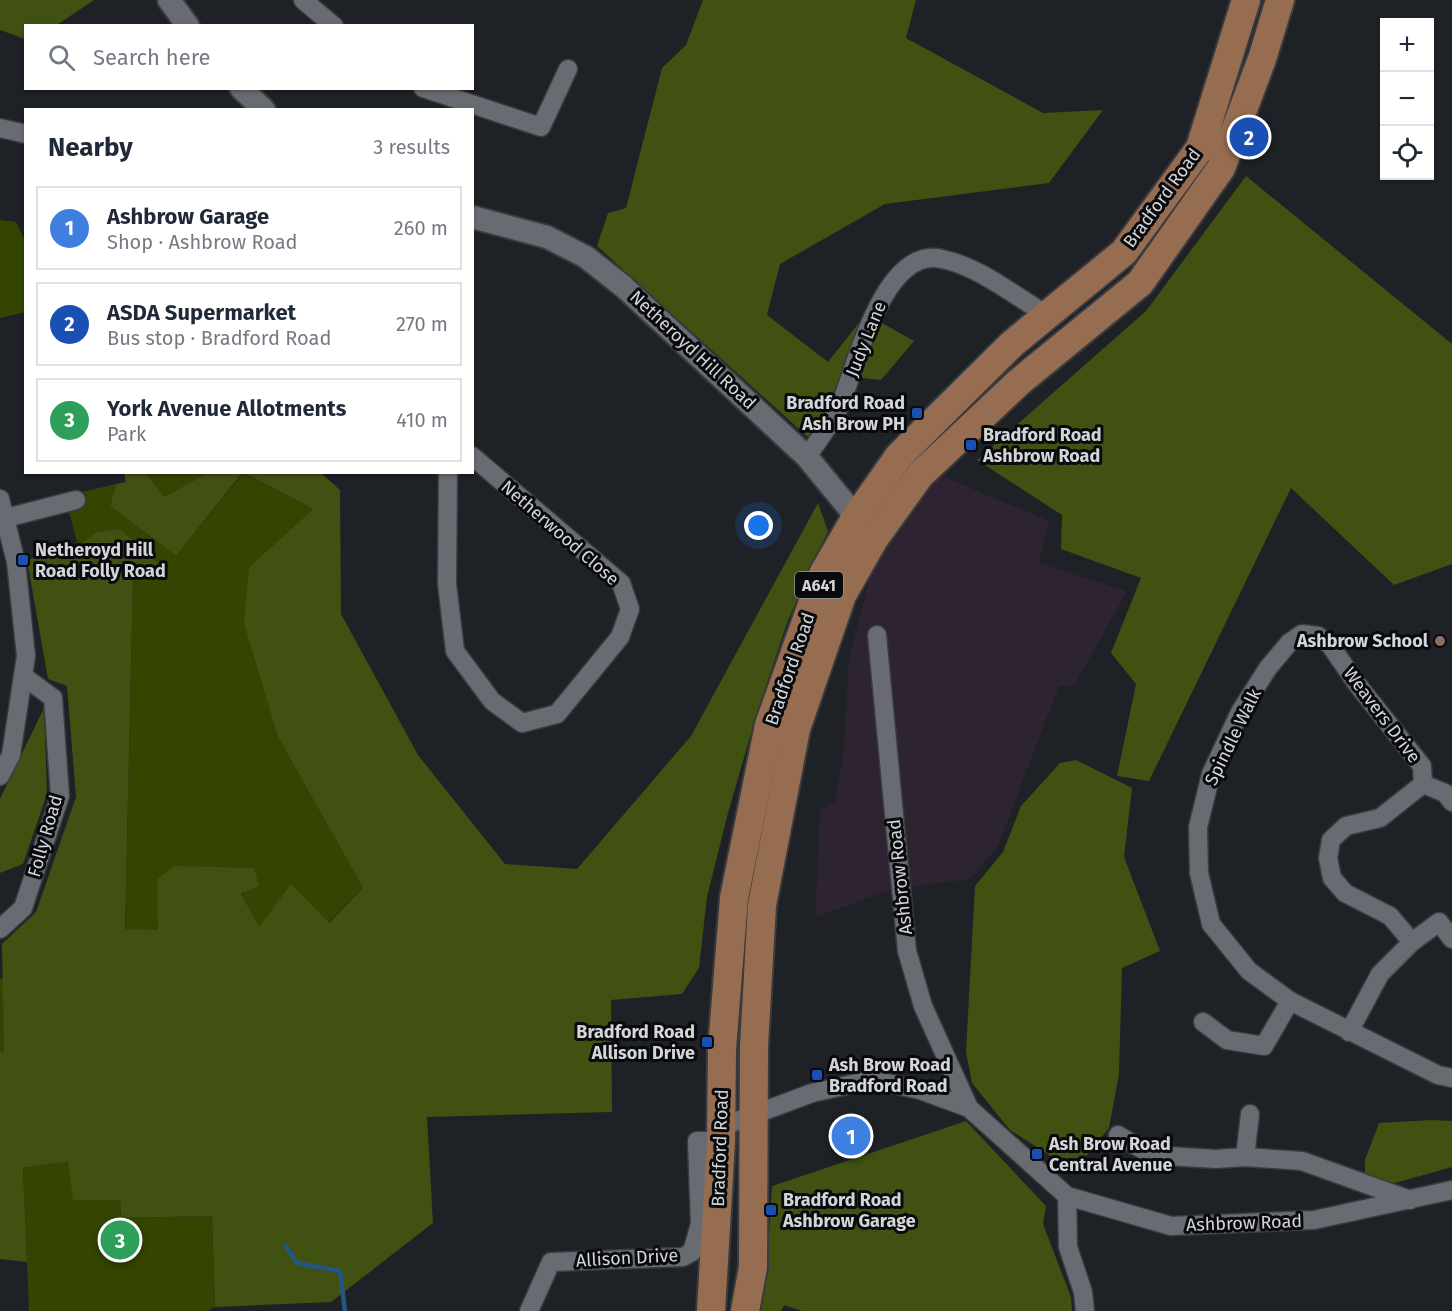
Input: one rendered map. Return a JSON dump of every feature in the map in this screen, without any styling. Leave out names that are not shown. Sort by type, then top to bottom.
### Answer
[{"type":"main road","name":"Bradford Road","points":[[711,1311],[721,1134],[722,1049],[734,898],[769,725],[823,574],[856,517],[909,465],[1012,344],[1124,252],[1200,148],[1246,0]]},
{"type":"main road","name":"Bradford Road","points":[[754,1116],[754,1046],[762,905],[796,729],[842,596],[874,539],[909,465],[1019,382],[1140,283],[1221,168],[1262,59],[1280,0]]},
{"type":"main road","name":"A641","points":[[745,1311],[753,1267],[754,1116]]},
{"type":"street","points":[[169,0],[187,24]]},
{"type":"street","points":[[303,0],[332,24]]},
{"type":"street","points":[[429,90],[541,127],[568,69]]},
{"type":"street","points":[[243,90],[262,108]]},
{"type":"street","points":[[0,128],[24,134]]},
{"type":"street","name":"Netheroyd Hill Road","points":[[474,219],[547,237],[586,257],[624,287],[807,458],[874,539]]},
{"type":"street","name":"Judy Lane","points":[[807,458],[840,405],[875,309],[887,290],[918,262],[931,258],[942,258],[974,271],[1047,315]]},
{"type":"street","name":"Netherwood Close","points":[[448,474],[447,584],[455,651],[492,700],[522,723],[557,714],[620,637],[630,609],[624,590],[621,583],[474,458]]},
{"type":"street","points":[[0,499],[16,562],[25,638],[23,675],[11,755],[0,776]]},
{"type":"street","points":[[6,518],[76,500]]},
{"type":"street","name":"Weavers Drive","points":[[1302,634],[1318,636],[1330,645],[1357,684],[1422,766],[1423,784]]},
{"type":"street","name":"Spindle Walk","points":[[1302,634],[1289,643],[1268,668],[1240,712],[1211,774],[1198,827],[1199,873],[1211,924],[1249,971],[1290,1001],[1438,1075],[1452,1078]]},
{"type":"street","name":"Ashbrow Road","points":[[877,635],[907,951],[923,1006],[969,1108]]},
{"type":"street","name":"Folly Road","points":[[0,929],[23,908],[60,796],[53,698],[23,675]]},
{"type":"street","name":"Weavers Drive","points":[[1423,784],[1445,793],[1452,802]]},
{"type":"street","name":"Weavers Drive","points":[[1412,942],[1390,916],[1345,893],[1332,878],[1328,858],[1331,840],[1346,826],[1380,818],[1423,784]]},
{"type":"street","points":[[1349,1032],[1380,974],[1412,942],[1439,922],[1452,939]]},
{"type":"street","points":[[1203,1022],[1227,1040],[1264,1046],[1290,1001]]},
{"type":"street","name":"Ashbrow Road","points":[[721,1134],[754,1116],[812,1093],[878,1080],[920,1090],[969,1108],[1067,1196],[1171,1226],[1314,1220],[1412,1201],[1452,1190]]},
{"type":"street","points":[[1245,1156],[1250,1114]]},
{"type":"street","name":"Allison Drive","points":[[529,1311],[551,1262],[683,1257],[692,1252],[700,1224],[697,1141],[721,1134]]},
{"type":"street","points":[[1118,1135],[1152,1155],[1216,1159],[1245,1156],[1302,1161],[1412,1201]]},
{"type":"street","points":[[1067,1196],[1068,1247],[1083,1292],[1085,1311]]},
{"type":"street","points":[[692,1252],[704,1260],[715,1272]]},
{"type":"shaded area","points":[[942,476],[1049,521],[1039,563],[1127,591],[1074,686],[1059,686],[998,846],[970,879],[894,889],[815,917],[820,810],[835,801],[843,758],[849,658],[870,577],[916,495]]},
{"type":"green space","points":[[0,0],[94,0],[58,24],[24,24],[24,39],[0,30]]},
{"type":"green space","points":[[703,0],[916,0],[906,38],[1043,113],[1103,110],[1049,183],[885,204],[780,264],[767,315],[828,362],[866,314],[914,341],[881,380],[844,376],[811,440],[597,246],[608,213],[626,208],[662,68],[686,45]]},
{"type":"green space","points":[[1246,176],[1452,344],[1452,564],[1394,585],[1291,488],[1149,781],[1117,776],[1136,684],[1111,653],[1141,578],[1061,549],[1062,515],[977,460],[1146,311]]},
{"type":"green space","points":[[0,220],[16,222],[24,239],[24,312],[0,318]]},
{"type":"green space","points":[[124,474],[147,474],[164,497],[205,474],[241,474],[176,556],[110,506],[116,484],[126,482]]},
{"type":"green space","points":[[147,474],[205,474],[164,497]]},
{"type":"green space","points":[[242,474],[313,509],[249,567],[278,737],[363,888],[328,923],[259,928],[241,892],[254,868],[158,931],[125,929],[133,579],[95,533],[78,546],[68,508],[84,503],[82,492],[116,484],[110,506],[176,556]]},
{"type":"green space","points":[[246,474],[322,474],[340,490],[341,614],[418,755],[505,864],[577,869],[691,736],[818,503],[828,531],[788,620],[756,716],[707,897],[699,968],[682,994],[611,1000],[612,1112],[427,1117],[433,1223],[331,1302],[215,1307],[212,1216],[121,1218],[120,1200],[73,1200],[68,1161],[23,1168],[27,1262],[0,1259],[0,1052],[4,1053],[2,944],[36,912],[76,797],[67,686],[48,679],[27,560],[78,546],[95,533],[120,529],[159,564],[133,579],[125,929],[158,930],[157,879],[174,866],[254,868],[259,886],[241,893],[259,927],[291,884],[329,923],[363,888],[278,737],[244,623],[249,567],[313,509]]},
{"type":"green space","points":[[44,708],[47,794],[23,864],[0,873],[0,799]]},
{"type":"green space","points":[[1076,760],[1132,788],[1124,857],[1160,951],[1122,968],[1119,1074],[1109,1128],[1074,1171],[1010,1130],[972,1083],[966,1052],[975,886],[1003,852],[1021,806],[1060,763]]},
{"type":"green space","points":[[0,978],[5,979],[4,1054],[0,1052]]},
{"type":"green space","points":[[966,1121],[1046,1206],[1043,1224],[1071,1297],[1072,1311],[802,1311],[784,1305],[781,1311],[760,1311],[767,1264],[772,1186]]},
{"type":"green space","points":[[1452,1121],[1452,1167],[1388,1185],[1365,1177],[1365,1160],[1379,1123]]},
{"type":"green space","points":[[68,1160],[120,1200],[121,1218],[212,1216],[215,1307],[207,1311],[29,1311],[23,1168]]},
{"type":"waterway","points":[[286,1246],[297,1263],[340,1271],[345,1311]]},
{"type":"place","name":"ASDA Supermarket","points":[[1249,137]]},
{"type":"place","name":"Bradford Road Ash Brow PH","points":[[917,413]]},
{"type":"place","name":"Bradford Road Ashbrow Road","points":[[971,445]]},
{"type":"place","name":"Netheroyd Hill Road Folly Road","points":[[23,560]]},
{"type":"place","name":"Ashbrow School","points":[[1440,641]]},
{"type":"place","name":"Bradford Road Allison Drive","points":[[707,1042]]},
{"type":"place","name":"Ash Brow Road Bradford Road","points":[[817,1075]]},
{"type":"place","name":"Ashbrow Garage","points":[[851,1136]]},
{"type":"place","name":"Ash Brow Road Central Avenue","points":[[1037,1154]]},
{"type":"place","name":"Bradford Road Ashbrow Garage","points":[[771,1210]]},
{"type":"place","name":"York Avenue Allotments","points":[[120,1240]]}]
